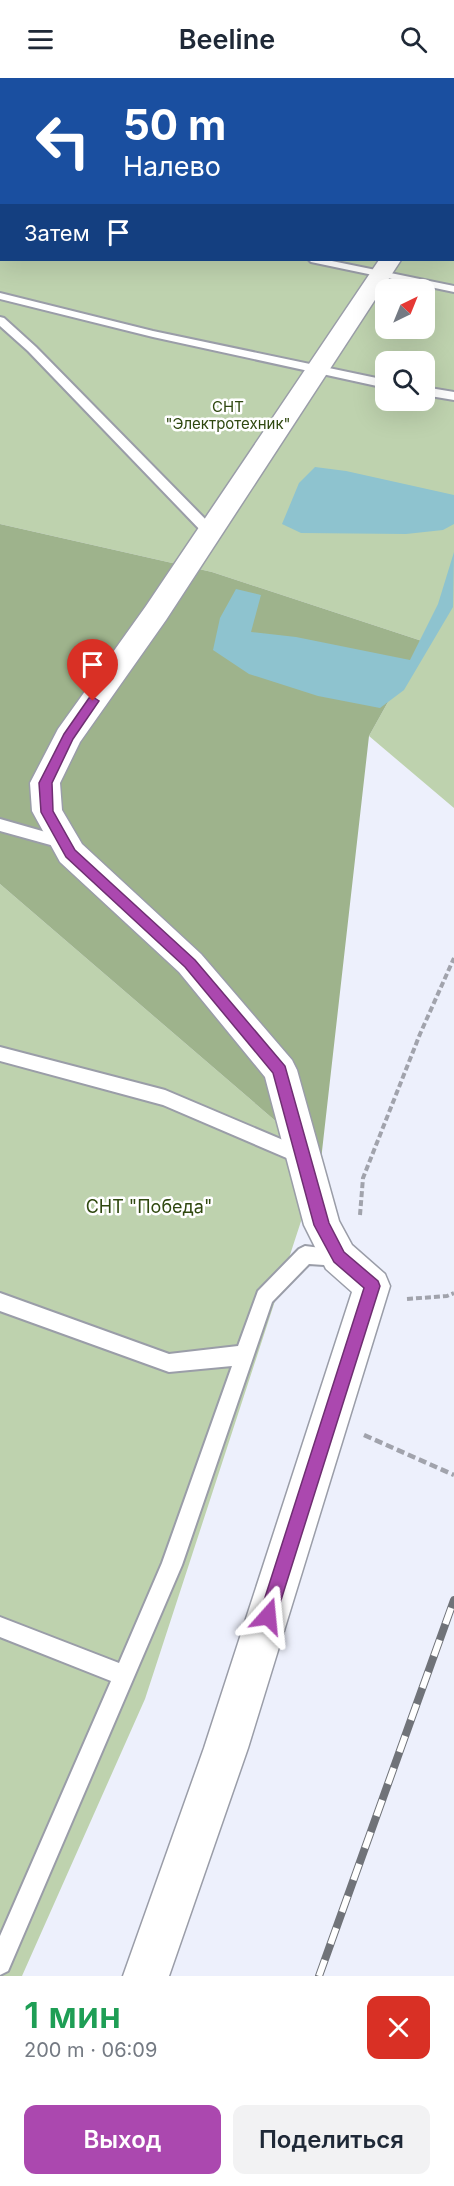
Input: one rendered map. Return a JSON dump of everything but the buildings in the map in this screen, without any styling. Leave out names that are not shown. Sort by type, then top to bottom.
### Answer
[{"type":"street","points":[[146,1976],[226,1748],[372,1286],[347,1263],[322,1225],[280,1070],[190,963],[71,853],[47,812],[45,783],[68,737],[210,532],[385,267]]},
{"type":"lane","points":[[325,261],[385,267],[454,289]]},
{"type":"lane","points":[[0,296],[153,334],[375,382]]},
{"type":"lane","points":[[0,320],[32,349],[210,532]]},
{"type":"lane","points":[[435,393],[454,396]]},
{"type":"lane","points":[[0,825],[65,843]]},
{"type":"lane","points":[[0,1054],[165,1098],[303,1157]]},
{"type":"lane","points":[[0,1963],[172,1565],[265,1297],[305,1255],[347,1263]]},
{"type":"lane","points":[[0,1302],[169,1363],[245,1354]]},
{"type":"lane","points":[[0,1626],[124,1676]]},
{"type":"path","points":[[347,1263],[363,1179],[420,1034],[454,958]]},
{"type":"path","points":[[367,1302],[447,1296],[454,1293]]},
{"type":"path","points":[[330,1419],[454,1475]]},
{"type":"green space","name":"СНТ \"Электротехник\"","points":[[0,261],[454,261],[454,808],[369,736],[422,641],[212,572],[0,524]]},
{"type":"green space","points":[[0,524],[212,572],[422,641],[369,736],[321,1160],[0,884]]},
{"type":"green space","name":"СНТ \"Победа\"","points":[[0,884],[321,1160],[145,1699],[22,1976],[0,1976]]},
{"type":"water","points":[[315,467],[346,471],[454,495],[454,524],[443,530],[406,534],[301,533],[282,524],[299,483]]},
{"type":"water","points":[[454,552],[453,607],[404,690],[380,708],[318,696],[249,674],[213,650],[220,618],[236,589],[261,595],[251,632],[296,637],[410,660],[438,604]]},
{"type":"railway","points":[[319,1976],[454,1600]]},
{"type":"route","points":[[93,701],[68,737],[45,783],[47,812],[71,853],[190,963],[280,1070],[322,1225],[339,1257],[372,1286],[268,1616]]}]
